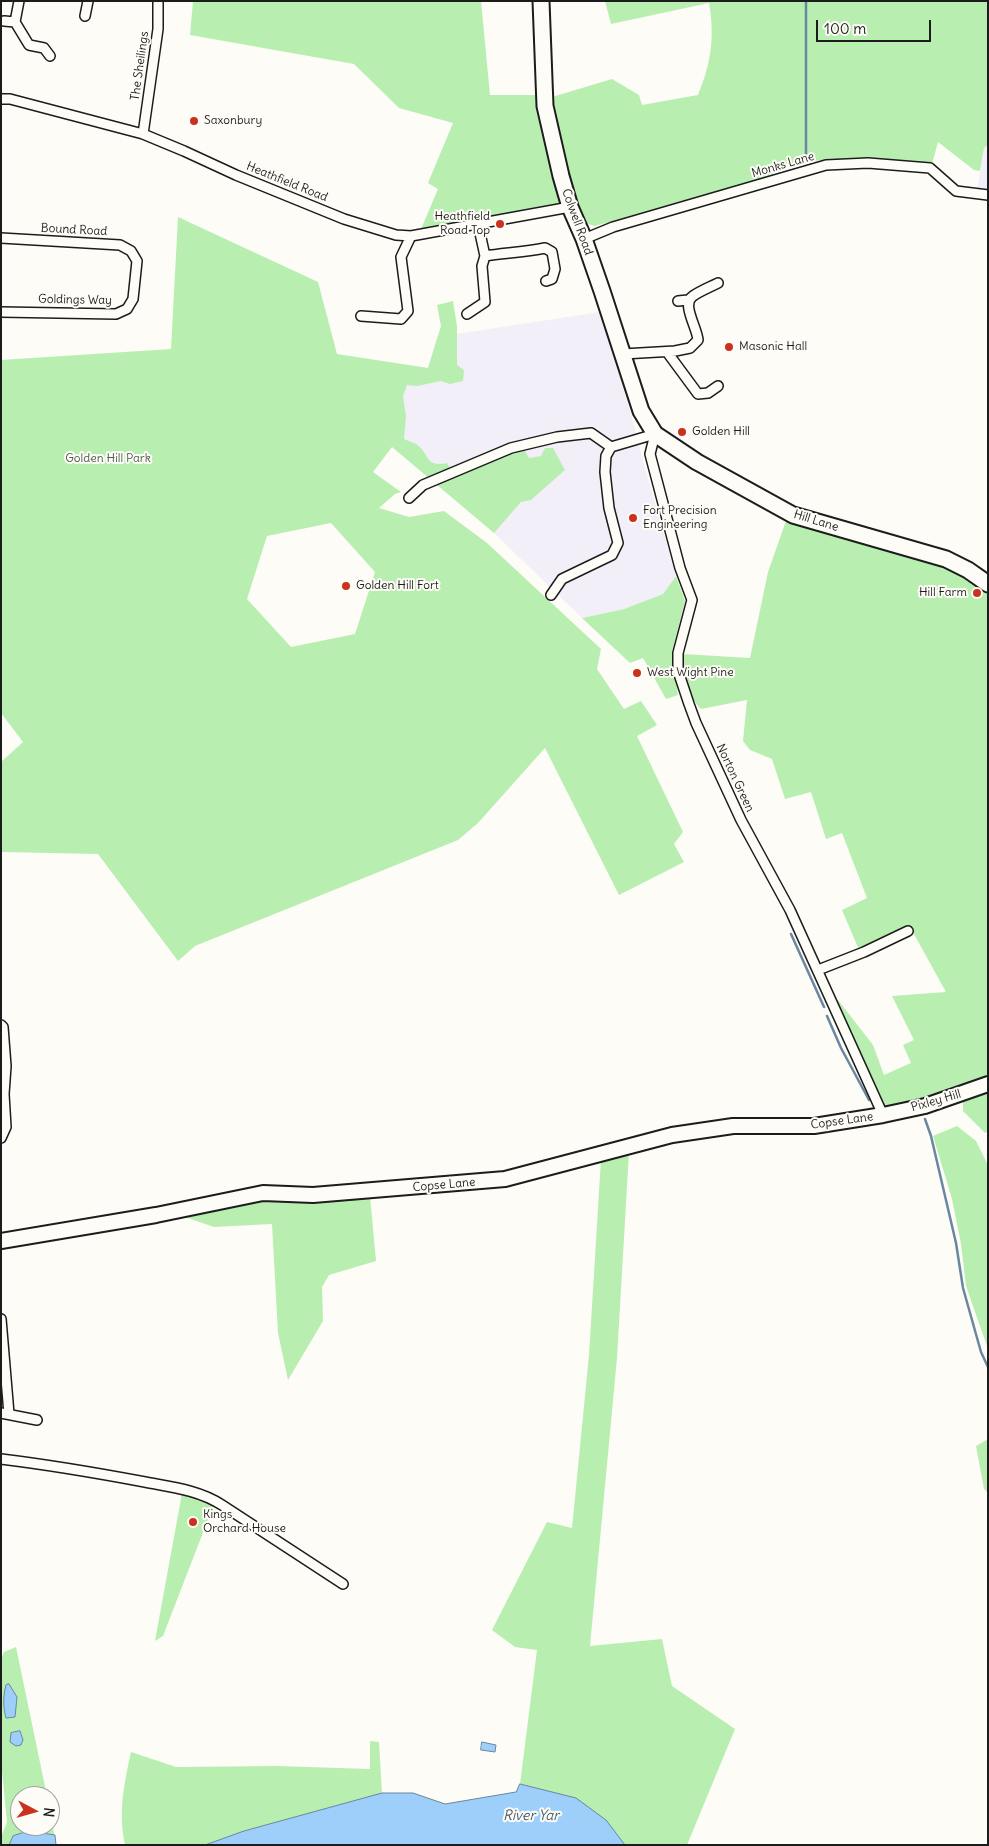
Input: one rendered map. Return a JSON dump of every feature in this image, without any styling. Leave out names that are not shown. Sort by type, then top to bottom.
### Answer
[{"type":"main road","name":"Colwell Road","points":[[540,1],[545,106],[570,207],[584,239],[641,412],[655,434]]},
{"type":"main road","name":"Hill Lane","points":[[655,434],[697,462],[793,514],[946,560],[968,570],[988,584]]},
{"type":"street","points":[[19,1],[15,22],[29,45],[44,48],[50,56]]},
{"type":"street","points":[[85,16],[88,1]]},
{"type":"street","name":"The Sheilings","points":[[143,134],[158,29],[158,1]]},
{"type":"street","points":[[4,21],[15,22]]},
{"type":"street","name":"Heathfield Road","points":[[1,99],[10,99],[143,134],[236,175],[344,218],[396,235],[411,236],[570,207]]},
{"type":"street","name":"Monks Lane","points":[[584,239],[622,224],[826,166],[868,162],[930,168],[956,191],[988,195]]},
{"type":"street","points":[[467,314],[489,303],[482,266],[485,256],[478,224]]},
{"type":"street","points":[[361,316],[401,319],[408,311],[401,257],[411,236]]},
{"type":"street","name":"Bound Road","points":[[1,238],[120,245],[131,251],[137,261]]},
{"type":"street","points":[[485,256],[515,251],[527,252],[545,248],[552,252],[556,269],[552,279],[546,281]]},
{"type":"street","name":"Goldings Way","points":[[1,312],[116,314],[127,309],[133,299],[137,261]]},
{"type":"street","points":[[678,301],[688,300],[718,283]]},
{"type":"street","points":[[623,354],[667,352],[690,348],[698,340],[688,307],[688,300]]},
{"type":"street","points":[[667,352],[698,394],[708,394],[718,386]]},
{"type":"street","points":[[409,498],[423,486],[511,448],[557,437],[591,433],[611,447]]},
{"type":"street","points":[[551,594],[562,579],[612,555],[618,542],[609,508],[605,472],[606,456],[611,447],[655,434]]},
{"type":"street","name":"Norton Green","points":[[655,434],[650,454],[680,568],[692,600],[678,653],[678,671],[689,704],[741,820],[790,910],[883,1115]]},
{"type":"street","points":[[818,970],[864,952],[908,931]]},
{"type":"street","points":[[1,1025],[3,1027],[6,1066],[3,1096],[6,1127],[1,1138]]},
{"type":"street","name":"Pixley Hill","points":[[883,1115],[925,1106],[988,1084]]},
{"type":"street","name":"Copse Lane","points":[[1,1242],[156,1215],[263,1193],[313,1195],[505,1179],[672,1135],[733,1126],[814,1126],[883,1115]]},
{"type":"street","points":[[1,1319],[5,1414],[37,1420]]},
{"type":"street","points":[[1,1459],[44,1464],[206,1496],[343,1584]]},
{"type":"shaded area","points":[[988,145],[988,193],[977,191],[984,148]]},
{"type":"shaded area","points":[[600,312],[633,421],[676,576],[663,594],[624,609],[582,618],[494,533],[392,446],[399,364],[428,368],[437,337]]},
{"type":"green space","points":[[193,1],[481,1],[490,95],[538,95],[570,207],[538,213],[541,207],[421,229],[438,189],[428,183],[453,123],[399,108],[354,64],[190,35]]},
{"type":"green space","points":[[605,1],[988,1],[988,145],[984,148],[980,171],[974,170],[938,142],[932,164],[868,158],[806,161],[777,166],[772,176],[595,226],[588,224],[570,187],[552,97],[612,79],[639,95],[642,105],[698,95],[709,61],[712,39],[709,3],[611,24]]},
{"type":"green space","name":"Golden Hill Park","points":[[178,217],[318,282],[337,354],[428,368],[441,326],[437,305],[453,301],[457,326],[457,365],[464,370],[463,381],[450,384],[441,381],[417,386],[407,385],[403,396],[406,416],[404,439],[416,444],[431,462],[447,463],[455,476],[514,451],[524,449],[529,458],[541,456],[545,448],[553,448],[565,470],[531,500],[521,502],[494,533],[392,447],[373,472],[401,492],[395,494],[379,508],[409,517],[444,511],[487,543],[601,649],[597,669],[624,709],[641,701],[657,725],[637,736],[683,832],[674,844],[684,862],[619,895],[545,748],[478,823],[458,840],[195,946],[178,961],[98,854],[1,852],[1,762],[23,742],[1,713],[1,360],[171,349]],"holes":[[[331,523],[375,572],[355,634],[291,647],[247,599],[267,536]]]},
{"type":"green space","points":[[787,518],[944,565],[966,574],[988,590],[988,1131],[985,1133],[963,1111],[963,1100],[957,1091],[881,1110],[832,1002],[838,1000],[873,1045],[884,1075],[911,1063],[903,1045],[914,1040],[892,996],[946,992],[910,927],[860,952],[842,910],[867,898],[842,833],[826,839],[811,792],[785,799],[772,759],[750,750],[743,741],[747,700],[701,709],[688,690],[683,654],[750,658],[768,572]]},
{"type":"green space","points":[[676,576],[685,601],[672,652],[678,695],[666,699],[643,658],[630,663],[582,618],[624,609],[663,594]]},
{"type":"green space","points":[[957,1126],[976,1141],[988,1165],[988,1349],[966,1286],[961,1244],[952,1199],[933,1136]]},
{"type":"green space","points":[[629,1152],[617,1358],[590,1646],[662,1639],[672,1686],[735,1729],[687,1845],[125,1845],[122,1810],[124,1787],[131,1752],[176,1767],[277,1766],[370,1769],[370,1741],[379,1742],[382,1793],[413,1793],[445,1804],[516,1792],[520,1784],[537,1650],[515,1647],[492,1630],[547,1522],[572,1528],[589,1355],[601,1159]]},
{"type":"green space","points":[[370,1196],[376,1261],[329,1275],[322,1287],[323,1321],[288,1380],[278,1333],[272,1224],[214,1227],[179,1215],[266,1199]]},
{"type":"green space","points":[[988,1439],[988,1493],[984,1489],[976,1446]]},
{"type":"green space","points":[[182,1493],[214,1504],[163,1636],[155,1641]]},
{"type":"green space","points":[[16,1647],[45,1786],[10,1786],[10,1836],[54,1836],[56,1845],[1,1845],[1,1837],[7,1822],[1,1761],[1,1660],[4,1652]],"holes":[[[4,1695],[17,1697],[15,1707],[6,1718]]]},
{"type":"water","points":[[9,1684],[17,1697],[15,1717],[6,1718],[4,1697],[6,1685]]},
{"type":"water","points":[[20,1731],[23,1740],[21,1745],[16,1746],[10,1742],[11,1733]]},
{"type":"water","points":[[482,1742],[496,1745],[495,1752],[481,1750]]},
{"type":"water","name":"River Yar","points":[[520,1784],[576,1798],[606,1820],[625,1845],[205,1845],[244,1831],[382,1793],[413,1793],[445,1804],[516,1792]]},
{"type":"water","points":[[13,1836],[55,1836],[56,1845],[9,1845]]},
{"type":"waterway","points":[[806,1],[806,155]]},
{"type":"waterway","points":[[791,934],[824,1007]]},
{"type":"waterway","points":[[827,1016],[841,1048],[869,1100]]},
{"type":"waterway","points":[[925,1119],[931,1136],[956,1243],[963,1288],[981,1352],[988,1367]]},
{"type":"place","name":"Saxonbury","points":[[194,121]]},
{"type":"place","name":"Heathfield Road Top","points":[[500,224]]},
{"type":"place","name":"Masonic Hall","points":[[729,347]]},
{"type":"place","name":"Golden Hill","points":[[682,432]]},
{"type":"place","name":"Fort Precision Engineering","points":[[633,518]]},
{"type":"place","name":"Golden Hill Fort","points":[[346,586]]},
{"type":"place","name":"Hill Farm","points":[[977,593]]},
{"type":"place","name":"West Wight Pine","points":[[637,673]]},
{"type":"place","name":"Kings Orchard House","points":[[193,1522]]}]
